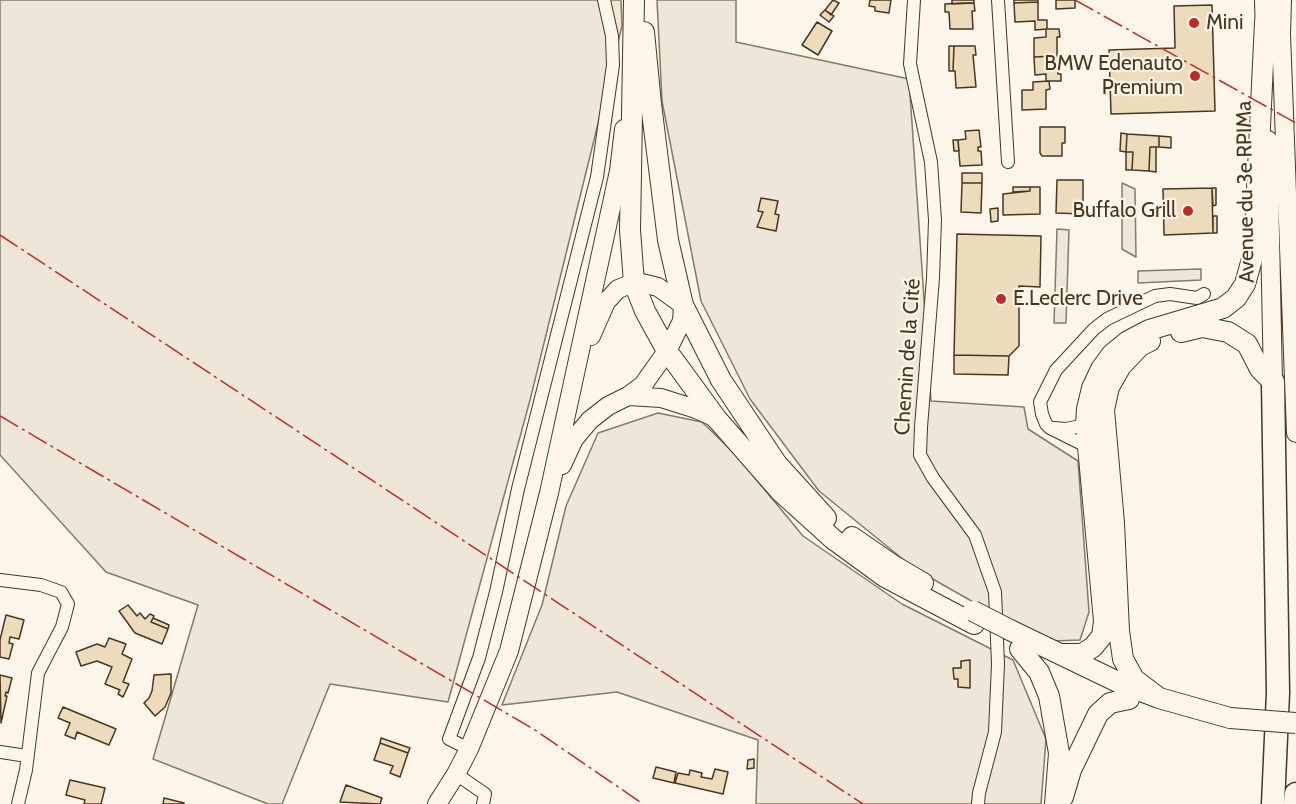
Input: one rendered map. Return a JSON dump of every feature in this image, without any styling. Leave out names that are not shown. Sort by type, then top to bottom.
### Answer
[{"type":"highway","points":[[1273,382],[1278,693],[1273,804]]},
{"type":"highway","points":[[1295,804],[1296,794]]},
{"type":"main road","points":[[634,0],[630,208],[634,283],[645,311],[667,351],[716,418],[780,491],[833,539],[885,577],[973,618]]},
{"type":"main road","points":[[642,0],[651,104],[666,230],[682,305],[721,380],[777,464],[828,520],[973,618],[1012,641],[1129,699],[1168,710],[1296,723]]},
{"type":"main road","points":[[1159,698],[1134,679],[1123,659],[1119,632],[1114,523],[1095,434],[1087,409],[1092,388],[1101,369],[1112,354],[1128,341],[1149,330],[1223,308],[1236,298],[1245,284],[1254,252],[1265,22]]},
{"type":"main road","points":[[1060,654],[1082,654],[1093,647],[1102,636],[1104,621],[1095,434],[1109,387],[1121,366],[1140,346],[1156,338],[1202,327],[1228,332],[1247,344],[1260,369],[1273,382]]},
{"type":"main road","points":[[1012,641],[1060,654],[1122,684],[1159,698],[1230,718]]},
{"type":"main road","points":[[1012,641],[1039,672],[1049,696],[1059,753],[1055,804]]},
{"type":"main road","points":[[1061,804],[1071,770],[1098,714],[1110,703],[1129,699]]},
{"type":"street","points":[[469,748],[449,739],[478,658],[496,592],[518,489],[597,177],[613,65],[612,36],[604,0]]},
{"type":"street","name":"Chemin de la Cité","points":[[914,0],[910,64],[931,162],[935,220],[920,455],[933,478],[975,535],[995,592],[998,663],[995,732],[978,804]]},
{"type":"street","points":[[998,0],[1008,162]]},
{"type":"street","name":"Avenue du 3e RPIMa","points":[[1264,0],[1273,382]]},
{"type":"street","name":"Avenue du 3e RPIMa","points":[[1282,0],[1284,130]]},
{"type":"street","points":[[437,804],[469,748],[509,651],[549,493],[620,171],[633,50]]},
{"type":"street","points":[[1284,130],[1296,253]]},
{"type":"street","points":[[1284,130],[1296,433]]},
{"type":"street","points":[[549,493],[574,439],[585,426],[608,406],[643,385],[667,351],[682,321],[682,305],[658,287],[634,283],[618,289],[606,302],[593,329],[584,358],[575,370]]},
{"type":"street","points":[[1050,428],[1042,414],[1040,402],[1056,370],[1094,329],[1107,319],[1155,296],[1170,294],[1197,298],[1204,294]]},
{"type":"street","points":[[628,396],[661,398],[716,418]]},
{"type":"street","points":[[1050,428],[1095,434]]},
{"type":"street","points":[[1050,428],[1095,434]]},
{"type":"street","points":[[0,580],[41,585],[61,592],[68,604],[62,627],[38,673],[18,804]]},
{"type":"street","points":[[0,752],[27,756]]},
{"type":"street","points":[[456,774],[485,794],[483,804]]},
{"type":"shaded area","points":[[0,0],[621,0],[622,26],[530,400],[448,702],[330,684],[282,804],[268,804],[153,759],[198,605],[106,572],[0,455]]},
{"type":"shaded area","points":[[657,0],[736,0],[736,42],[909,79],[931,401],[1024,407],[1028,429],[1078,461],[1089,612],[1080,640],[1053,641],[1028,633],[915,569],[819,491],[750,399],[701,301],[662,101]]},
{"type":"shaded area","points":[[1122,183],[1135,189],[1136,257],[1122,249]]},
{"type":"shaded area","points":[[1057,229],[1069,230],[1066,323],[1054,323]]},
{"type":"shaded area","points":[[1201,269],[1201,280],[1138,283],[1138,271]]},
{"type":"shaded area","points":[[658,413],[702,422],[736,455],[803,536],[902,604],[1013,660],[1046,739],[1041,804],[756,804],[758,740],[617,692],[502,705],[542,605],[566,506],[598,433]]},
{"type":"building","points":[[833,0],[839,3],[831,15],[825,10]]},
{"type":"building","points":[[870,0],[891,0],[889,13],[875,11],[875,7],[869,6]]},
{"type":"building","points":[[952,0],[974,0],[974,3],[952,4]]},
{"type":"building","points":[[1014,0],[1038,0],[1038,2],[1014,3]]},
{"type":"building","points":[[1056,0],[1075,0],[1075,8],[1056,9]]},
{"type":"building","points":[[1038,2],[1038,20],[1047,20],[1047,29],[1035,30],[1035,21],[1015,22],[1014,3]]},
{"type":"building","points":[[974,3],[973,29],[950,29],[949,12],[945,12],[945,4]]},
{"type":"building","points":[[1212,5],[1215,111],[1111,114],[1109,50],[1175,48],[1174,6]]},
{"type":"building","points":[[825,10],[834,16],[829,22],[820,15]]},
{"type":"building","points":[[817,22],[832,31],[818,55],[802,45]]},
{"type":"building","points":[[1046,29],[1059,29],[1057,56],[1034,57],[1034,38],[1046,37]]},
{"type":"building","points":[[949,46],[954,46],[953,71],[949,71]]},
{"type":"building","points":[[954,46],[975,46],[976,55],[973,55],[976,87],[956,88],[955,71],[953,71]]},
{"type":"building","points":[[1057,56],[1058,74],[1061,74],[1061,81],[1046,81],[1046,74],[1035,75],[1034,57]]},
{"type":"building","points":[[1049,81],[1050,89],[1046,90],[1046,109],[1022,110],[1022,90],[1033,90],[1033,82]]},
{"type":"building","points":[[1040,127],[1065,127],[1062,156],[1042,156]]},
{"type":"building","points":[[979,130],[981,147],[978,147],[978,151],[981,151],[982,165],[960,166],[958,140],[966,139],[965,131]]},
{"type":"building","points":[[1121,133],[1127,134],[1126,152],[1120,151]]},
{"type":"building","points":[[1127,134],[1159,136],[1159,147],[1150,147],[1149,171],[1132,170],[1133,152],[1126,152]]},
{"type":"building","points":[[1159,136],[1171,137],[1171,148],[1159,147]]},
{"type":"building","points":[[953,140],[958,140],[959,151],[954,151]]},
{"type":"building","points":[[1150,147],[1156,147],[1156,172],[1149,171]]},
{"type":"building","points":[[1126,152],[1133,152],[1132,170],[1126,170]]},
{"type":"building","points":[[962,173],[982,173],[982,183],[962,183]]},
{"type":"building","points":[[1057,180],[1083,180],[1083,214],[1056,213]]},
{"type":"building","points":[[962,183],[982,183],[981,213],[961,212]]},
{"type":"building","points":[[1013,187],[1030,187],[1030,191],[1013,192]]},
{"type":"building","points":[[1030,187],[1040,187],[1040,214],[1003,215],[1003,194],[1030,191]]},
{"type":"building","name":"Buffalo Grill","points":[[1212,188],[1213,233],[1164,235],[1163,189]]},
{"type":"building","points":[[1212,188],[1216,188],[1216,205],[1213,206]]},
{"type":"building","points":[[761,198],[778,201],[775,214],[779,215],[776,231],[757,227],[763,212],[758,211]]},
{"type":"building","points":[[998,208],[998,221],[991,222],[990,209]]},
{"type":"building","points":[[1213,216],[1217,216],[1217,233],[1213,233]]},
{"type":"building","points":[[957,234],[1041,236],[1040,287],[1019,286],[1019,346],[1009,356],[954,355]]},
{"type":"building","points":[[954,355],[1009,356],[1008,375],[954,374]]},
{"type":"building","points":[[128,605],[137,616],[140,613],[145,619],[150,614],[154,616],[151,622],[168,629],[162,644],[135,633],[119,611]]},
{"type":"building","points":[[6,615],[24,620],[19,639],[10,637],[9,643],[13,644],[9,659],[0,657],[0,640]]},
{"type":"building","points":[[153,618],[169,625],[168,629],[151,622]]},
{"type":"building","points":[[109,638],[126,644],[122,654],[132,659],[123,682],[129,684],[123,697],[118,694],[120,690],[105,684],[112,667],[97,661],[81,666],[76,652],[97,644],[105,647]]},
{"type":"building","points":[[970,660],[970,688],[958,687],[958,679],[954,679],[953,668],[961,668],[961,661]]},
{"type":"building","points":[[171,674],[171,693],[165,707],[155,716],[144,703],[152,691],[154,675]]},
{"type":"building","points":[[0,675],[12,678],[5,696],[7,696],[1,723]]},
{"type":"building","points":[[63,707],[116,729],[109,745],[77,732],[75,739],[65,735],[70,723],[58,718]]},
{"type":"building","points":[[381,738],[410,748],[408,753],[380,743]]},
{"type":"building","points":[[380,743],[408,753],[400,777],[390,773],[393,766],[374,760]]},
{"type":"building","points":[[754,759],[754,768],[747,769],[748,760]]},
{"type":"building","points":[[656,767],[676,772],[674,783],[653,778]]},
{"type":"building","points":[[715,769],[728,772],[723,794],[675,783],[678,773],[689,775],[690,770],[702,773],[701,777],[712,779]]},
{"type":"building","points":[[70,780],[105,788],[101,804],[84,804],[85,800],[66,795]]},
{"type":"building","points":[[346,785],[382,798],[380,804],[340,802]]},
{"type":"building","points":[[164,798],[184,803],[184,804],[163,804]]},
{"type":"power","points":[[1075,0],[1296,123]]},
{"type":"power","points":[[0,235],[863,804]]},
{"type":"power","points":[[0,416],[535,730],[643,804]]},
{"type":"place","name":"Mini","points":[[1194,23]]},
{"type":"place","name":"BMW Edenauto Premium","points":[[1195,76]]},
{"type":"place","name":"Buffalo Grill","points":[[1188,211]]},
{"type":"place","name":"E.Leclerc Drive","points":[[1001,299]]}]
